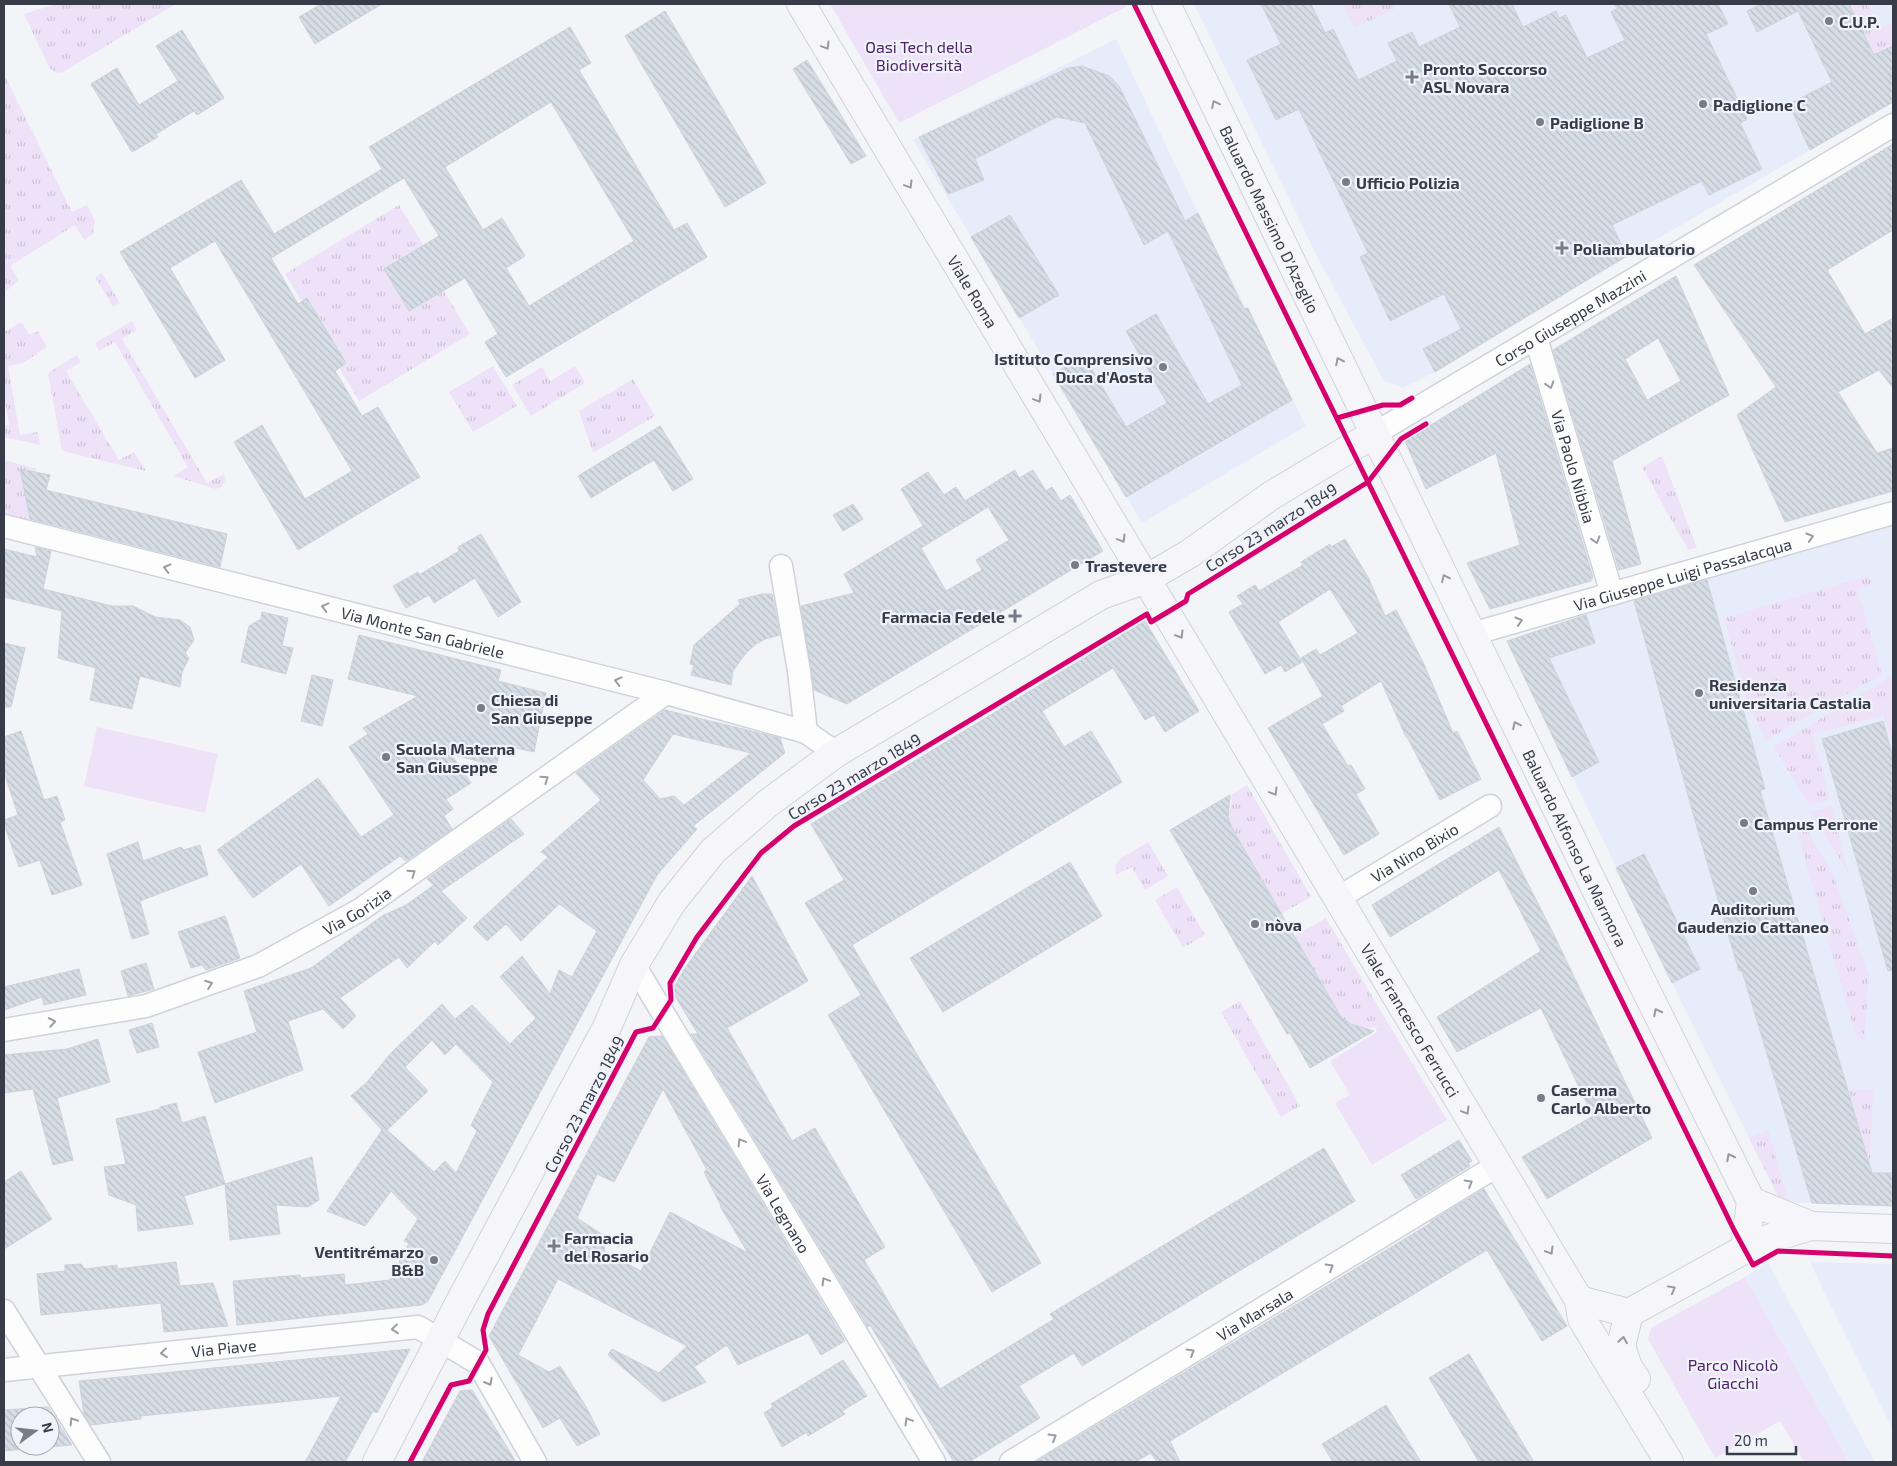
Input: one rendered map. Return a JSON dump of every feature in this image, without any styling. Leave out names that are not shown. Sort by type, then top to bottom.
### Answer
[{"type":"street","name":"Viale Roma","points":[[801,4],[1146,579]]},
{"type":"street","name":"Baluardo Massimo D'Azeglio","points":[[1166,4],[1374,434]]},
{"type":"street","name":"Corso Giuseppe Mazzini","points":[[1374,434],[1893,125]]},
{"type":"street","name":"Via Paolo Nibbia","points":[[1536,338],[1612,594]]},
{"type":"street","name":"Corso 23 marzo 1849","points":[[377,1462],[607,1027],[634,964],[672,902],[713,851],[767,804],[836,753],[1101,595],[1146,579],[1189,554],[1272,495],[1374,434]]},
{"type":"street","name":"Baluardo Alfonso La Marmora","points":[[1374,434],[1622,943],[1752,1201]]},
{"type":"street","name":"Via Giuseppe Luigi Passalacqua","points":[[1472,634],[1893,513]]},
{"type":"street","name":"Via Monte San Gabriele","points":[[4,526],[666,693],[806,732],[836,753]]},
{"type":"street","points":[[780,566],[799,671],[806,732]]},
{"type":"street","name":"Viale Francesco Ferrucci","points":[[1146,579],[1579,1300],[1582,1319],[1669,1462]]},
{"type":"street","name":"Via Gorizia","points":[[4,1030],[146,1006],[258,966],[360,910],[666,693]]},
{"type":"street","name":"Via Nino Bixio","points":[[1338,898],[1490,806]]},
{"type":"street","name":"Via Legnano","points":[[634,964],[934,1462]]},
{"type":"street","name":"Via Marsala","points":[[1011,1462],[1498,1165]]},
{"type":"street","points":[[1745,1250],[1752,1201],[1811,1226]]},
{"type":"street","points":[[1579,1300],[1629,1312],[1771,1238],[1811,1226],[1893,1230]]},
{"type":"street","points":[[4,1311],[99,1462]]},
{"type":"street","points":[[1629,1312],[1621,1346],[1628,1367],[1686,1462]]},
{"type":"street","name":"Via Piave","points":[[4,1370],[418,1327],[478,1363],[535,1462]]},
{"type":"shaded area","points":[[1194,4],[1893,4],[1893,102],[1564,293],[1435,372],[1403,388],[1384,381],[1319,260]]},
{"type":"shaded area","points":[[1116,39],[1198,213],[1306,426],[1142,523],[913,140]]},
{"type":"shaded area","name":"Campus Perrone","points":[[1893,526],[1893,1206],[1781,1202],[1672,983],[1507,641],[1633,598]]},
{"type":"shaded area","points":[[1768,1262],[1875,1462],[1849,1462],[1745,1277]]},
{"type":"shaded area","points":[[1810,1262],[1893,1264],[1893,1430],[1828,1300]]},
{"type":"green space","points":[[56,4],[176,4],[63,72],[58,73],[50,69],[24,14]]},
{"type":"green space","name":"Oasi Tech della Biodiversità","points":[[830,4],[1125,4],[1126,7],[899,123]]},
{"type":"green space","points":[[1343,4],[1393,4],[1395,9],[1354,28]]},
{"type":"green space","points":[[1849,4],[1867,4],[1880,28],[1893,22],[1893,46],[1874,55]]},
{"type":"green space","points":[[4,74],[72,212],[87,205],[95,221],[93,234],[84,240],[75,225],[10,266],[19,280],[4,293]]},
{"type":"green space","points":[[399,205],[424,246],[384,270],[409,311],[444,291],[470,334],[359,401],[339,368],[346,363],[308,298],[302,302],[285,274]]},
{"type":"green space","points":[[102,273],[120,303],[113,307],[95,277]]},
{"type":"green space","points":[[132,321],[137,330],[122,339],[207,483],[224,474],[225,481],[221,487],[216,489],[173,476],[188,467],[115,342],[99,351],[95,343]]},
{"type":"green space","points":[[21,322],[30,335],[38,331],[47,347],[23,363],[8,366],[20,435],[38,432],[40,445],[4,437],[4,426],[9,425],[4,393],[4,332]]},
{"type":"green space","points":[[77,355],[81,362],[66,371],[119,460],[134,452],[146,471],[62,451],[48,373]]},
{"type":"green space","points":[[493,366],[517,406],[473,432],[449,392]]},
{"type":"green space","points":[[575,366],[585,383],[531,416],[512,385],[542,367],[550,381]]},
{"type":"green space","points":[[633,379],[655,416],[593,453],[579,411]]},
{"type":"green space","points":[[1662,456],[1697,548],[1688,550],[1642,467]]},
{"type":"green space","points":[[4,460],[37,469],[36,472],[21,469],[31,524],[4,517]]},
{"type":"green space","points":[[1867,576],[1874,583],[1857,589],[1882,674],[1766,740],[1749,707],[1724,618]]},
{"type":"green space","points":[[1893,675],[1893,747],[1884,715],[1812,735],[1830,799],[1809,805],[1774,747]]},
{"type":"green space","points":[[97,727],[218,754],[205,813],[84,786]]},
{"type":"green space","points":[[1247,785],[1311,897],[1281,914],[1228,818],[1232,800],[1229,796]]},
{"type":"green space","points":[[1832,806],[1848,872],[1810,812]]},
{"type":"green space","points":[[1802,820],[1835,879],[1869,976],[1864,1042],[1856,1036],[1795,825]]},
{"type":"green space","points":[[1148,842],[1168,876],[1145,890],[1132,867],[1116,875],[1116,868],[1120,859]]},
{"type":"green space","points":[[1177,887],[1205,935],[1183,948],[1155,900]]},
{"type":"green space","points":[[1326,918],[1388,1023],[1369,1028],[1358,1026],[1341,1017],[1294,936]]},
{"type":"green space","points":[[1240,1001],[1300,1106],[1281,1117],[1221,1012]]},
{"type":"green space","points":[[1388,1023],[1447,1120],[1372,1165],[1335,1103],[1350,1095],[1330,1061],[1377,1032],[1375,1028]]},
{"type":"green space","points":[[1849,1090],[1873,1090],[1870,1162]]},
{"type":"green space","points":[[1768,1130],[1789,1202],[1781,1202],[1749,1138]]},
{"type":"green space","name":"Parco Nicolò Giacchi","points":[[1745,1277],[1849,1462],[1804,1462],[1780,1421],[1715,1458],[1648,1339],[1651,1328]]},
{"type":"building","points":[[321,4],[382,4],[315,44],[299,17]]},
{"type":"building","points":[[1261,4],[1311,4],[1325,33],[1333,29],[1358,80],[1397,61],[1388,43],[1412,32],[1419,47],[1460,27],[1449,4],[1512,4],[1523,27],[1556,11],[1559,18],[1566,15],[1587,58],[1625,40],[1611,12],[1617,9],[1615,4],[1718,4],[1728,24],[1706,34],[1747,119],[1740,123],[1762,169],[1709,195],[1702,181],[1612,225],[1627,256],[1435,372],[1423,349],[1461,329],[1444,294],[1390,321],[1360,257],[1368,253],[1299,109],[1276,120],[1247,60],[1281,44]]},
{"type":"building","points":[[1762,4],[1849,4],[1874,55],[1893,46],[1893,102],[1810,150],[1789,104],[1832,82],[1798,11],[1757,32],[1747,11]]},
{"type":"building","points":[[665,11],[766,183],[725,207],[625,36]]},
{"type":"building","points":[[570,27],[591,63],[579,70],[674,230],[687,223],[707,257],[506,377],[485,342],[498,334],[465,278],[409,311],[384,269],[439,236],[404,178],[271,258],[298,304],[307,298],[346,363],[335,371],[362,416],[378,407],[420,477],[298,550],[234,442],[262,425],[305,499],[352,471],[215,241],[170,268],[225,360],[195,378],[120,252],[241,180],[274,234],[382,169],[369,147]],"holes":[[[551,102],[634,241],[529,306],[506,268],[525,256],[502,218],[483,230],[445,167]]]},
{"type":"building","points":[[182,30],[224,98],[197,115],[194,111],[156,134],[158,137],[132,152],[91,84],[117,68],[139,105],[178,81],[156,46]]},
{"type":"building","points":[[807,60],[866,156],[851,164],[793,69]]},
{"type":"building","points":[[1082,66],[1109,76],[1119,86],[1185,221],[1198,213],[1244,309],[1248,308],[1292,400],[1126,497],[1053,374],[1084,356],[1126,427],[1167,403],[1126,331],[1156,314],[1208,404],[1242,385],[1168,231],[1144,245],[1085,123],[1057,117],[975,159],[984,180],[948,194],[919,137],[1068,68]]},
{"type":"building","points":[[1893,144],[1893,230],[1827,270],[1865,334],[1893,318],[1893,388],[1879,370],[1838,392],[1877,453],[1893,448],[1893,491],[1785,522],[1737,415],[1776,387],[1694,265]]},
{"type":"building","points":[[1010,215],[1059,295],[1019,318],[971,237]]},
{"type":"building","points":[[1676,276],[1729,395],[1612,461],[1641,564],[1619,570],[1553,350]],"holes":[[[1658,338],[1681,381],[1647,400],[1625,359]]]},
{"type":"building","points":[[1530,364],[1593,578],[1591,578],[1591,581],[1490,609],[1467,563],[1520,545],[1496,453],[1426,489],[1405,441]]},
{"type":"building","points":[[660,426],[693,479],[673,491],[654,460],[591,498],[578,476]]},
{"type":"building","points":[[20,469],[50,475],[46,490],[227,534],[220,567],[30,519]]},
{"type":"building","points":[[1015,470],[1019,478],[1033,470],[1046,491],[1052,487],[1061,501],[1070,495],[1103,551],[847,704],[814,690],[801,606],[854,593],[844,574],[923,526],[901,489],[928,472],[944,495],[956,487],[965,501]],"holes":[[[988,507],[1009,540],[976,560],[982,570],[946,591],[921,548]]]},
{"type":"building","points":[[853,504],[863,519],[843,531],[833,515]]},
{"type":"building","points":[[481,534],[521,602],[498,617],[475,578],[434,603],[429,595],[406,608],[393,586],[418,572],[419,575],[459,551],[458,547]]},
{"type":"building","points":[[1345,539],[1368,577],[1385,616],[1396,610],[1423,662],[1453,733],[1457,731],[1481,779],[1440,800],[1406,737],[1381,681],[1341,706],[1344,711],[1322,724],[1348,766],[1351,765],[1365,789],[1356,794],[1379,834],[1344,855],[1268,728],[1323,696],[1301,658],[1316,649],[1320,655],[1358,633],[1330,589],[1278,622],[1302,662],[1285,672],[1281,665],[1265,674],[1229,612],[1243,604],[1237,596],[1255,585],[1259,591],[1303,565],[1301,562],[1330,544],[1331,547]]},
{"type":"building","points":[[35,547],[51,551],[43,589],[112,606],[133,606],[155,617],[180,620],[190,627],[194,640],[185,653],[189,658],[182,672],[180,687],[140,676],[132,709],[90,700],[96,668],[58,658],[62,611],[4,597],[4,549],[37,557]]},
{"type":"building","points":[[1707,580],[1765,789],[1760,790],[1872,1173],[1893,1173],[1893,1206],[1812,1203],[1742,971],[1739,971],[1634,601]]},
{"type":"building","points":[[762,594],[772,594],[780,635],[765,639],[746,653],[733,671],[731,685],[691,675],[694,665],[690,664],[694,645],[740,604],[738,600]]},
{"type":"building","points":[[262,612],[288,618],[282,646],[293,648],[286,674],[241,662],[249,626],[261,619]]},
{"type":"building","points":[[1586,615],[1595,643],[1549,658],[1599,762],[1572,777],[1507,641]]},
{"type":"building","points":[[1145,621],[1199,711],[1165,732],[1154,715],[1145,720],[1113,668],[1042,711],[1064,747],[1091,731],[1122,782],[852,945],[1041,1263],[992,1292],[828,1015],[861,995],[805,903],[844,880],[811,824]]},
{"type":"building","points":[[359,635],[501,670],[498,681],[546,693],[534,752],[502,745],[496,766],[451,754],[471,783],[446,799],[453,809],[444,816],[452,829],[406,861],[400,856],[329,906],[301,864],[253,898],[217,850],[318,778],[361,837],[394,815],[349,747],[368,734],[363,728],[418,696],[348,679]]},
{"type":"building","points":[[4,643],[25,648],[11,707],[4,707]]},
{"type":"building","points":[[312,675],[333,680],[322,726],[301,721]]},
{"type":"building","points":[[665,710],[780,738],[785,753],[693,826],[697,829],[657,875],[428,1301],[422,1305],[237,1325],[233,1281],[300,1275],[301,1278],[344,1274],[345,1285],[390,1280],[409,1243],[404,1241],[418,1219],[391,1191],[365,1226],[327,1211],[382,1130],[351,1096],[367,1082],[391,1053],[442,1004],[455,1019],[472,1005],[510,1044],[536,1018],[500,977],[522,956],[550,994],[559,970],[572,977],[597,931],[559,904],[521,941],[506,924],[487,941],[473,927],[548,857],[541,852],[601,800],[576,773]],"holes":[[[673,734],[751,753],[684,805],[674,796],[660,799],[643,780]],[[432,1040],[445,1055],[456,1044],[493,1082],[471,1125],[477,1131],[456,1173],[445,1161],[434,1172],[387,1130],[428,1091],[405,1067]]]},
{"type":"building","points":[[1883,721],[1893,758],[1893,970],[1888,971],[1822,739]]},
{"type":"building","points":[[21,731],[44,800],[57,796],[65,820],[60,822],[82,885],[52,895],[40,860],[19,867],[4,824],[4,820],[18,815],[4,772],[4,737]]},
{"type":"building","name":"nòva","points":[[1230,795],[1228,818],[1233,830],[1341,1017],[1351,1024],[1374,1031],[1310,1068],[1290,1033],[1287,1034],[1170,830]]},
{"type":"building","points":[[511,819],[524,834],[441,891],[467,918],[438,945],[435,941],[407,968],[399,957],[340,998],[356,1016],[343,1029],[323,1009],[288,1021],[303,1070],[215,1103],[198,1052],[257,1032],[244,991],[311,968],[382,916],[406,905],[434,885],[427,879]]},
{"type":"building","points":[[1499,827],[1553,933],[1652,1138],[1547,1199],[1522,1157],[1593,1116],[1541,1008],[1457,1052],[1437,1017],[1541,951],[1499,870],[1390,937],[1372,905]]},
{"type":"building","points":[[138,842],[143,861],[181,847],[184,850],[200,845],[208,875],[140,901],[149,934],[132,939],[107,854]]},
{"type":"building","points":[[1644,854],[1700,969],[1672,983],[1616,868]]},
{"type":"building","points":[[1070,862],[1102,916],[943,1012],[910,958]]},
{"type":"building","points":[[752,876],[808,981],[727,1028],[792,1141],[815,1128],[885,1247],[864,1260],[940,1389],[1054,1319],[1050,1314],[1324,1148],[1355,1201],[1082,1366],[1074,1353],[1019,1386],[1040,1418],[969,1462],[954,1462],[870,1325],[868,1327],[691,1034],[698,1034],[672,991],[685,968]]},
{"type":"building","points":[[225,916],[240,958],[206,970],[202,965],[191,968],[178,932]]},
{"type":"building","points":[[146,963],[154,989],[128,996],[121,971]]},
{"type":"building","points":[[79,969],[86,995],[44,1005],[42,997],[4,1010],[4,987]]},
{"type":"building","points":[[152,1023],[159,1047],[137,1053],[129,1030]]},
{"type":"building","points":[[662,1036],[845,1341],[821,1355],[808,1333],[738,1365],[727,1345],[694,1367],[706,1382],[663,1402],[608,1355],[612,1349],[659,1373],[687,1346],[558,1279],[518,1355],[549,1372],[560,1366],[585,1405],[600,1434],[577,1446],[560,1418],[543,1428],[489,1336],[649,1037]],"holes":[[[663,1089],[707,1170],[704,1172],[720,1206],[748,1253],[670,1212],[641,1271],[604,1251],[606,1240],[603,1235],[577,1218],[597,1174],[614,1182]]]},
{"type":"building","points":[[98,1039],[110,1082],[57,1098],[73,1160],[53,1165],[33,1089],[4,1093],[4,1055],[67,1049]]},
{"type":"building","points":[[176,1103],[182,1123],[205,1116],[225,1184],[184,1196],[193,1224],[138,1231],[136,1205],[109,1195],[104,1167],[126,1164],[116,1119],[160,1109],[160,1107]]},
{"type":"building","points":[[1459,1140],[1472,1161],[1468,1163],[1470,1166],[1416,1199],[1401,1175]]},
{"type":"building","points":[[312,1157],[319,1200],[308,1207],[276,1205],[280,1234],[230,1240],[225,1184]]},
{"type":"building","points":[[21,1171],[52,1219],[4,1249],[4,1182]]},
{"type":"building","points":[[1484,1189],[1567,1326],[1542,1341],[1487,1250],[1170,1441],[1180,1462],[1157,1462],[1151,1453],[1135,1462],[1036,1462],[1431,1223]]},
{"type":"building","points":[[176,1262],[180,1286],[213,1283],[228,1326],[164,1332],[161,1303],[41,1315],[37,1274],[65,1271],[65,1265],[81,1264],[85,1269],[117,1265],[117,1269]]},
{"type":"building","points":[[410,1349],[377,1413],[373,1411],[345,1462],[305,1462],[341,1396],[141,1416],[141,1419],[91,1425],[84,1414],[79,1381]]},
{"type":"building","points":[[1469,1354],[1534,1462],[1479,1462],[1429,1378]]},
{"type":"building","points":[[843,1360],[867,1396],[842,1411],[845,1414],[808,1436],[807,1432],[782,1447],[764,1413],[773,1407],[771,1404]]},
{"type":"building","points":[[472,1390],[516,1462],[422,1462],[460,1391]]},
{"type":"building","points":[[1386,1405],[1421,1462],[1333,1462],[1322,1444]]},
{"type":"building","points":[[4,1410],[10,1410],[10,1450],[4,1451]]},
{"type":"building","points":[[60,1426],[72,1445],[60,1446]]},
{"type":"cycle path","points":[[1134,4],[1734,1230],[1753,1265],[1778,1251],[1893,1256]]},
{"type":"cycle path","points":[[1337,418],[1383,405],[1400,405],[1412,398]]},
{"type":"cycle path","points":[[410,1462],[451,1385],[469,1381],[486,1350],[483,1330],[488,1314],[636,1032],[653,1028],[671,1000],[670,983],[697,937],[761,853],[794,826],[1147,614],[1151,622],[1186,601],[1188,594],[1368,482],[1401,439],[1426,424]]},
{"type":"place","name":"C.U.P.","points":[[1829,21]]},
{"type":"place","name":"Pronto Soccorso ASL Novara","points":[[1412,77]]},
{"type":"place","name":"Padiglione C","points":[[1703,104]]},
{"type":"place","name":"Padiglione B","points":[[1540,122]]},
{"type":"place","name":"Ufficio Polizia","points":[[1346,182]]},
{"type":"place","name":"Poliambulatorio","points":[[1562,248]]},
{"type":"place","name":"Istituto Comprensivo Duca d'Aosta","points":[[1163,367]]},
{"type":"place","name":"Trastevere","points":[[1075,565]]},
{"type":"place","name":"Farmacia Fedele","points":[[1015,616]]},
{"type":"place","name":"Residenza universitaria Castalia","points":[[1699,693]]},
{"type":"place","name":"Chiesa di San Giuseppe","points":[[481,708]]},
{"type":"place","name":"Scuola Materna San Giuseppe","points":[[386,757]]},
{"type":"place","name":"Campus Perrone","points":[[1744,823]]},
{"type":"place","name":"Auditorium Gaudenzio Cattaneo","points":[[1753,891]]},
{"type":"place","name":"nòva","points":[[1255,924]]},
{"type":"place","name":"Caserma Carlo Alberto","points":[[1541,1098]]},
{"type":"place","name":"Farmacia del Rosario","points":[[554,1246]]},
{"type":"place","name":"Ventitrémarzo B&B","points":[[434,1260]]}]
